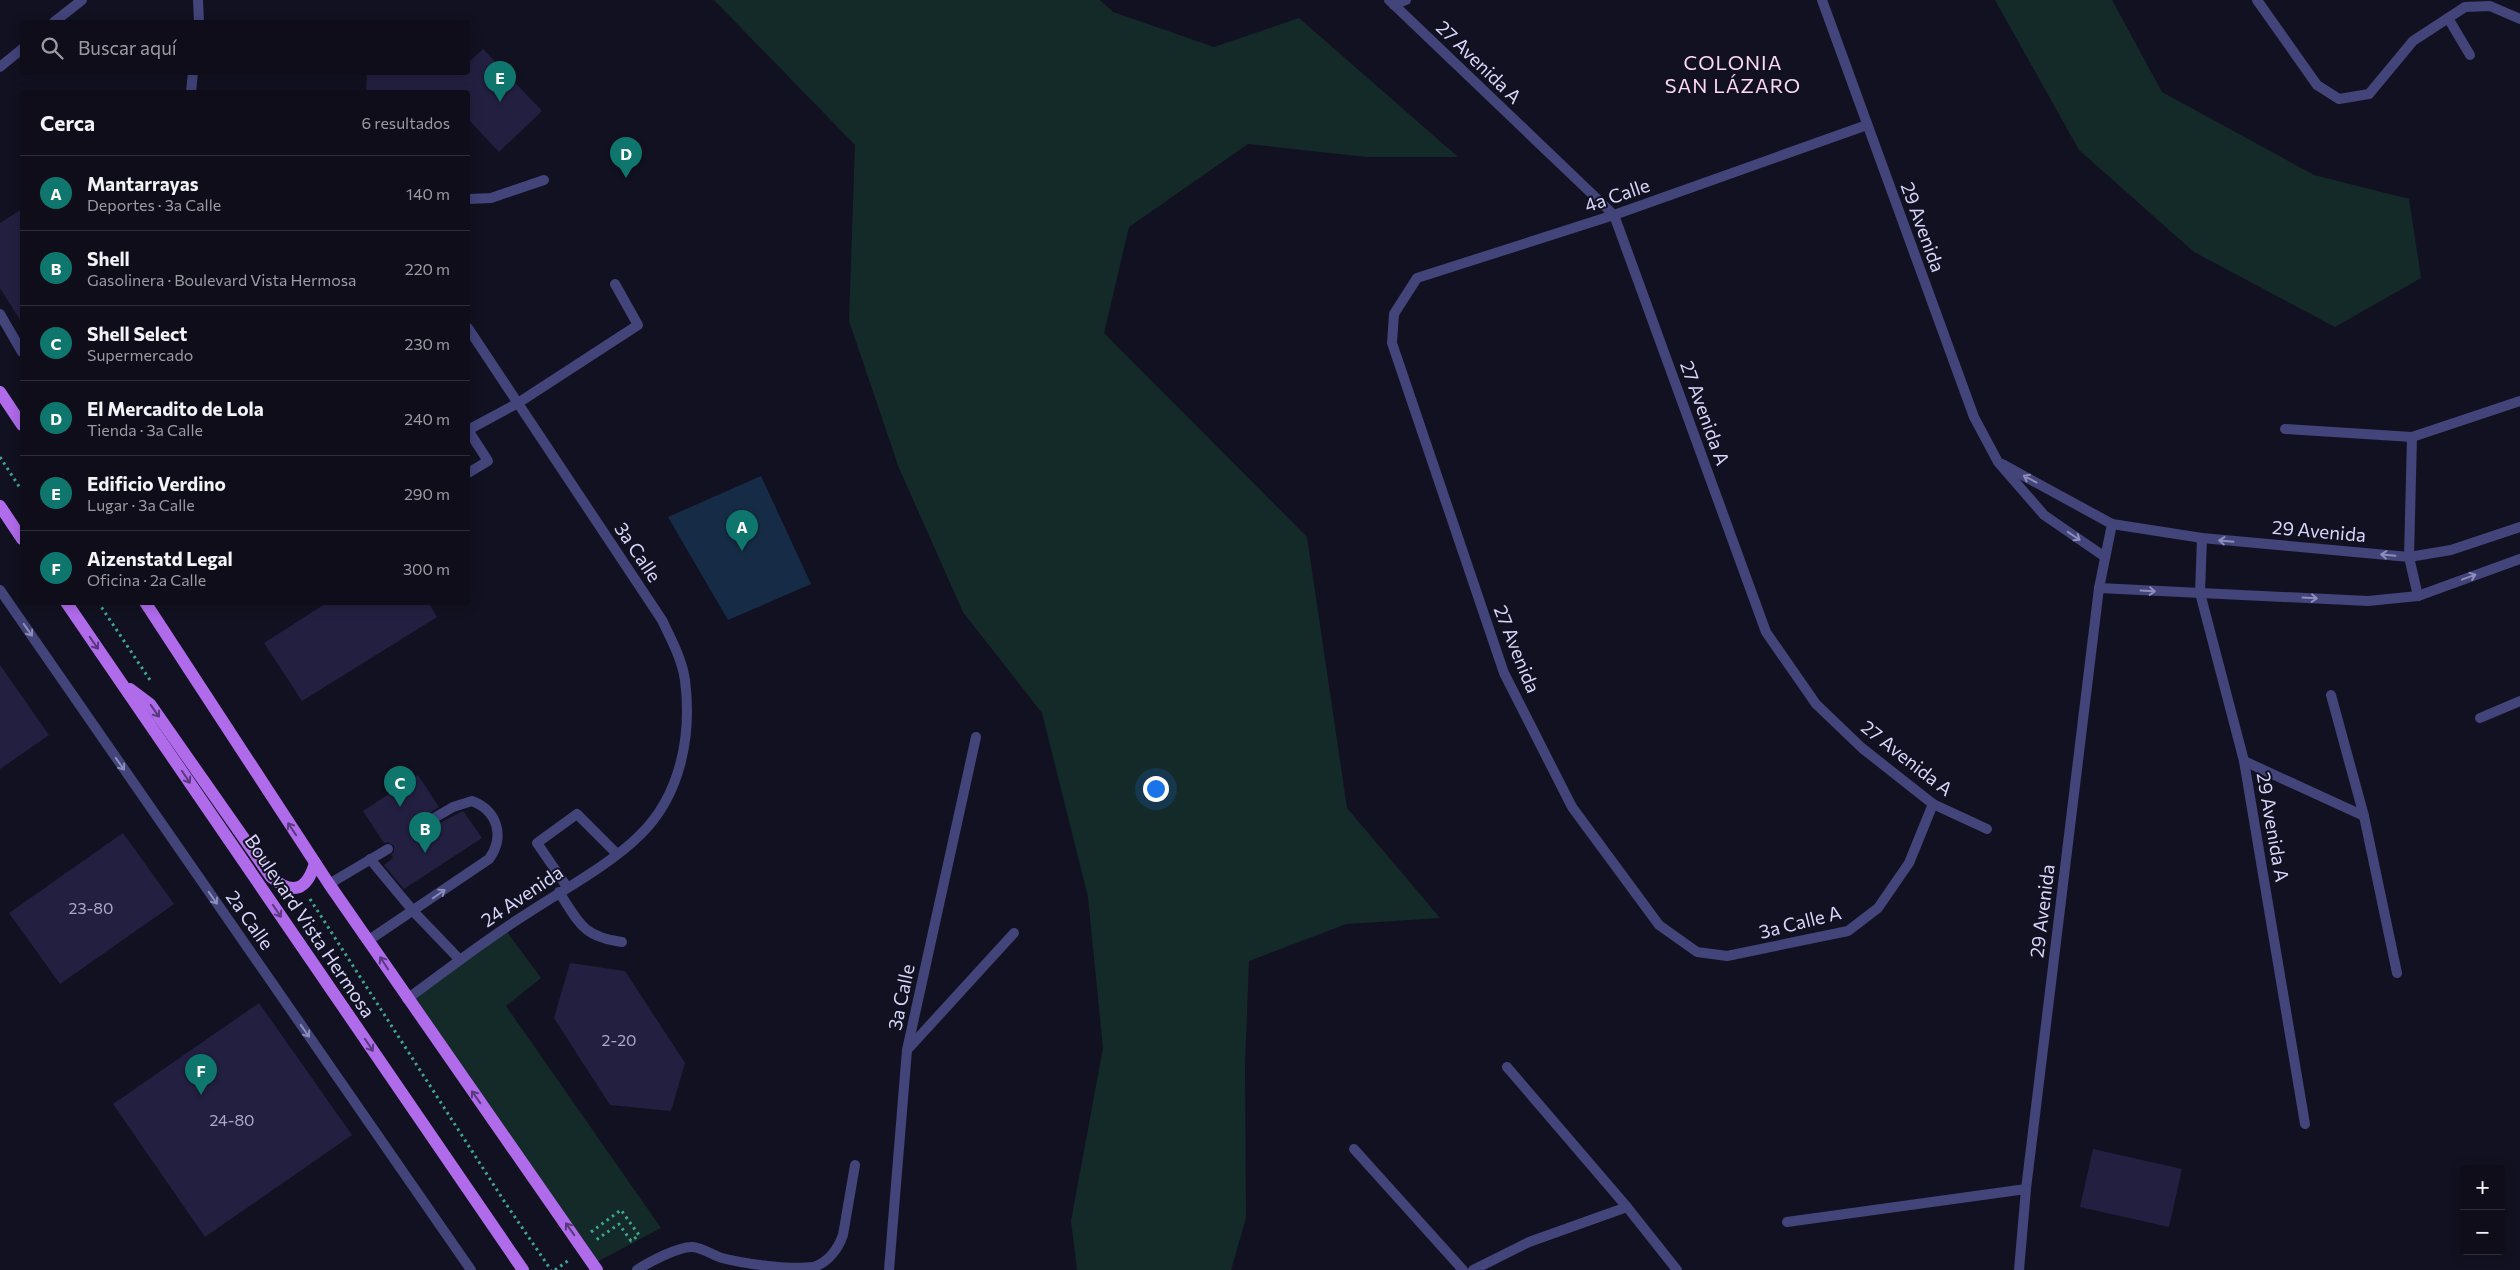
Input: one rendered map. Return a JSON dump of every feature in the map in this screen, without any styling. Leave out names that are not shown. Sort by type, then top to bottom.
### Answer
[{"type":"main road","points":[[0,392],[20,422]]},
{"type":"main road","points":[[0,506],[20,536]]},
{"type":"main road","name":"Boulevard Vista Hermosa","points":[[68,605],[523,1270]]},
{"type":"main road","name":"Boulevard Vista Hermosa","points":[[147,605],[329,884],[407,999],[595,1267]]},
{"type":"main road","points":[[119,679],[150,704],[271,877],[281,886],[291,889],[302,886],[308,880],[315,863]]},
{"type":"street","points":[[57,20],[82,0]]},
{"type":"street","points":[[198,0],[199,20]]},
{"type":"street","points":[[1391,2],[1406,0]]},
{"type":"street","name":"29 Avenida","points":[[1822,0],[1970,409],[1998,462],[2044,515],[2105,557]]},
{"type":"street","points":[[2257,0],[2318,85],[2339,99],[2369,94],[2412,41],[2465,7],[2490,6],[2520,19]]},
{"type":"street","name":"27 Avenida A","points":[[1391,2],[1614,215],[1766,632],[1816,704],[1862,748],[1933,804],[1987,829]]},
{"type":"street","points":[[2448,18],[2470,55]]},
{"type":"street","points":[[0,67],[20,50]]},
{"type":"street","points":[[191,90],[193,75]]},
{"type":"street","name":"4a Calle","points":[[1394,314],[1417,278],[1614,215],[1867,125]]},
{"type":"street","points":[[470,199],[491,198],[544,180]]},
{"type":"street","points":[[470,429],[518,403],[638,325],[615,284]]},
{"type":"street","points":[[0,314],[20,349]]},
{"type":"street","name":"27 Avenida","points":[[1394,314],[1392,343],[1504,673],[1572,807],[1659,925],[1697,952]]},
{"type":"street","name":"3a Calle","points":[[470,331],[662,620],[677,652],[685,679],[684,753],[669,795],[655,820]]},
{"type":"street","points":[[2285,429],[2412,438],[2520,401]]},
{"type":"street","points":[[470,433],[488,461],[470,472]]},
{"type":"street","points":[[2412,438],[2409,557],[2418,596]]},
{"type":"street","name":"29 Avenida","points":[[1998,462],[2112,524],[2202,538],[2409,557],[2451,550],[2520,527]]},
{"type":"street","name":"29 Avenida","points":[[2019,1270],[2026,1189],[2099,588],[2112,524]]},
{"type":"street","name":"29 Avenida A","points":[[2202,538],[2200,594],[2244,761],[2305,1124]]},
{"type":"street","points":[[2099,588],[2368,601],[2418,596],[2520,559]]},
{"type":"street","name":"2a Calle","points":[[0,590],[471,1270]]},
{"type":"street","points":[[2330,695],[2364,816],[2397,973]]},
{"type":"street","points":[[2480,718],[2520,701]]},
{"type":"street","name":"3a Calle","points":[[889,1270],[907,1050],[976,737]]},
{"type":"street","points":[[2244,761],[2364,816]]},
{"type":"street","points":[[368,940],[414,912],[489,859],[498,843],[499,836],[488,811],[472,802],[453,807],[429,821]]},
{"type":"street","name":"3a Calle A","points":[[1697,952],[1728,956],[1848,931],[1878,908],[1908,863],[1933,804]]},
{"type":"street","points":[[617,854],[577,814],[538,843],[563,889],[578,922],[591,934],[622,942]]},
{"type":"street","name":"24 Avenida","points":[[407,999],[460,960],[617,854],[655,820]]},
{"type":"street","points":[[329,884],[388,849]]},
{"type":"street","points":[[370,859],[414,912],[460,960]]},
{"type":"street","points":[[907,1050],[1014,933]]},
{"type":"street","points":[[1507,1067],[1627,1207],[1677,1270]]},
{"type":"street","points":[[1354,1149],[1463,1270]]},
{"type":"street","points":[[637,1270],[654,1259],[692,1247],[746,1263],[785,1268],[814,1267],[831,1255],[839,1246],[843,1236],[855,1165]]},
{"type":"street","points":[[1787,1222],[2026,1189]]},
{"type":"street","points":[[1473,1270],[1529,1242],[1627,1207]]},
{"type":"street","points":[[595,1267],[606,1270]]},
{"type":"path","points":[[0,458],[20,488]]},
{"type":"path","points":[[100,605],[157,690]]},
{"type":"path","points":[[302,886],[551,1270]]},
{"type":"path","points":[[578,1241],[621,1210],[639,1235],[632,1241],[619,1224]]},
{"type":"green space","points":[[714,0],[1100,0],[1113,12],[1214,47],[1299,18],[1458,157],[1367,157],[1248,144],[1129,227],[1104,333],[1307,537],[1347,808],[1440,918],[1346,924],[1249,961],[1245,1065],[1246,1218],[1231,1270],[1077,1270],[1071,1221],[1103,1048],[1088,897],[1042,713],[963,612],[899,468],[849,321],[855,145]]},
{"type":"green space","points":[[1995,0],[2112,0],[2162,92],[2314,175],[2409,199],[2421,278],[2335,327],[2194,252],[2079,150]]},
{"type":"green space","points":[[504,928],[541,978],[506,1006],[661,1228],[593,1264],[407,999]]},
{"type":"water","points":[[761,476],[811,584],[728,620],[668,517]]},
{"type":"building","points":[[483,49],[542,111],[499,152],[470,121],[470,90],[366,90],[367,75],[470,75],[470,61]]},
{"type":"building","points":[[20,210],[20,320],[0,288],[0,223]]},
{"type":"building","points":[[323,605],[430,605],[437,617],[302,701],[264,643]]},
{"type":"building","points":[[0,665],[49,735],[0,769]]},
{"type":"building","points":[[418,775],[439,807],[423,817],[422,822],[425,827],[432,827],[463,811],[482,838],[404,889],[384,865],[393,858],[391,855],[394,852],[394,846],[388,842],[384,843],[363,811]]},
{"type":"building","points":[[123,833],[174,904],[60,984],[9,913]]},
{"type":"building","points":[[570,963],[625,971],[685,1063],[671,1111],[610,1105],[554,1018]]},
{"type":"building","points":[[259,1003],[352,1135],[205,1237],[113,1104]]},
{"type":"building","points":[[2093,1149],[2182,1169],[2169,1227],[2080,1207]]},
{"type":"place","name":"Edificio Verdino","points":[[500,102]]},
{"type":"place","name":"El Mercadito de Lola","points":[[626,178]]},
{"type":"place","name":"Mantarrayas","points":[[742,551]]},
{"type":"place","name":"Shell Select","points":[[400,807]]},
{"type":"place","name":"Shell","points":[[425,853]]},
{"type":"place","name":"Aizenstatd Legal","points":[[201,1095]]},
{"type":"district","name":"COLONIA SAN LÁZARO","points":[[1733,74]]}]
